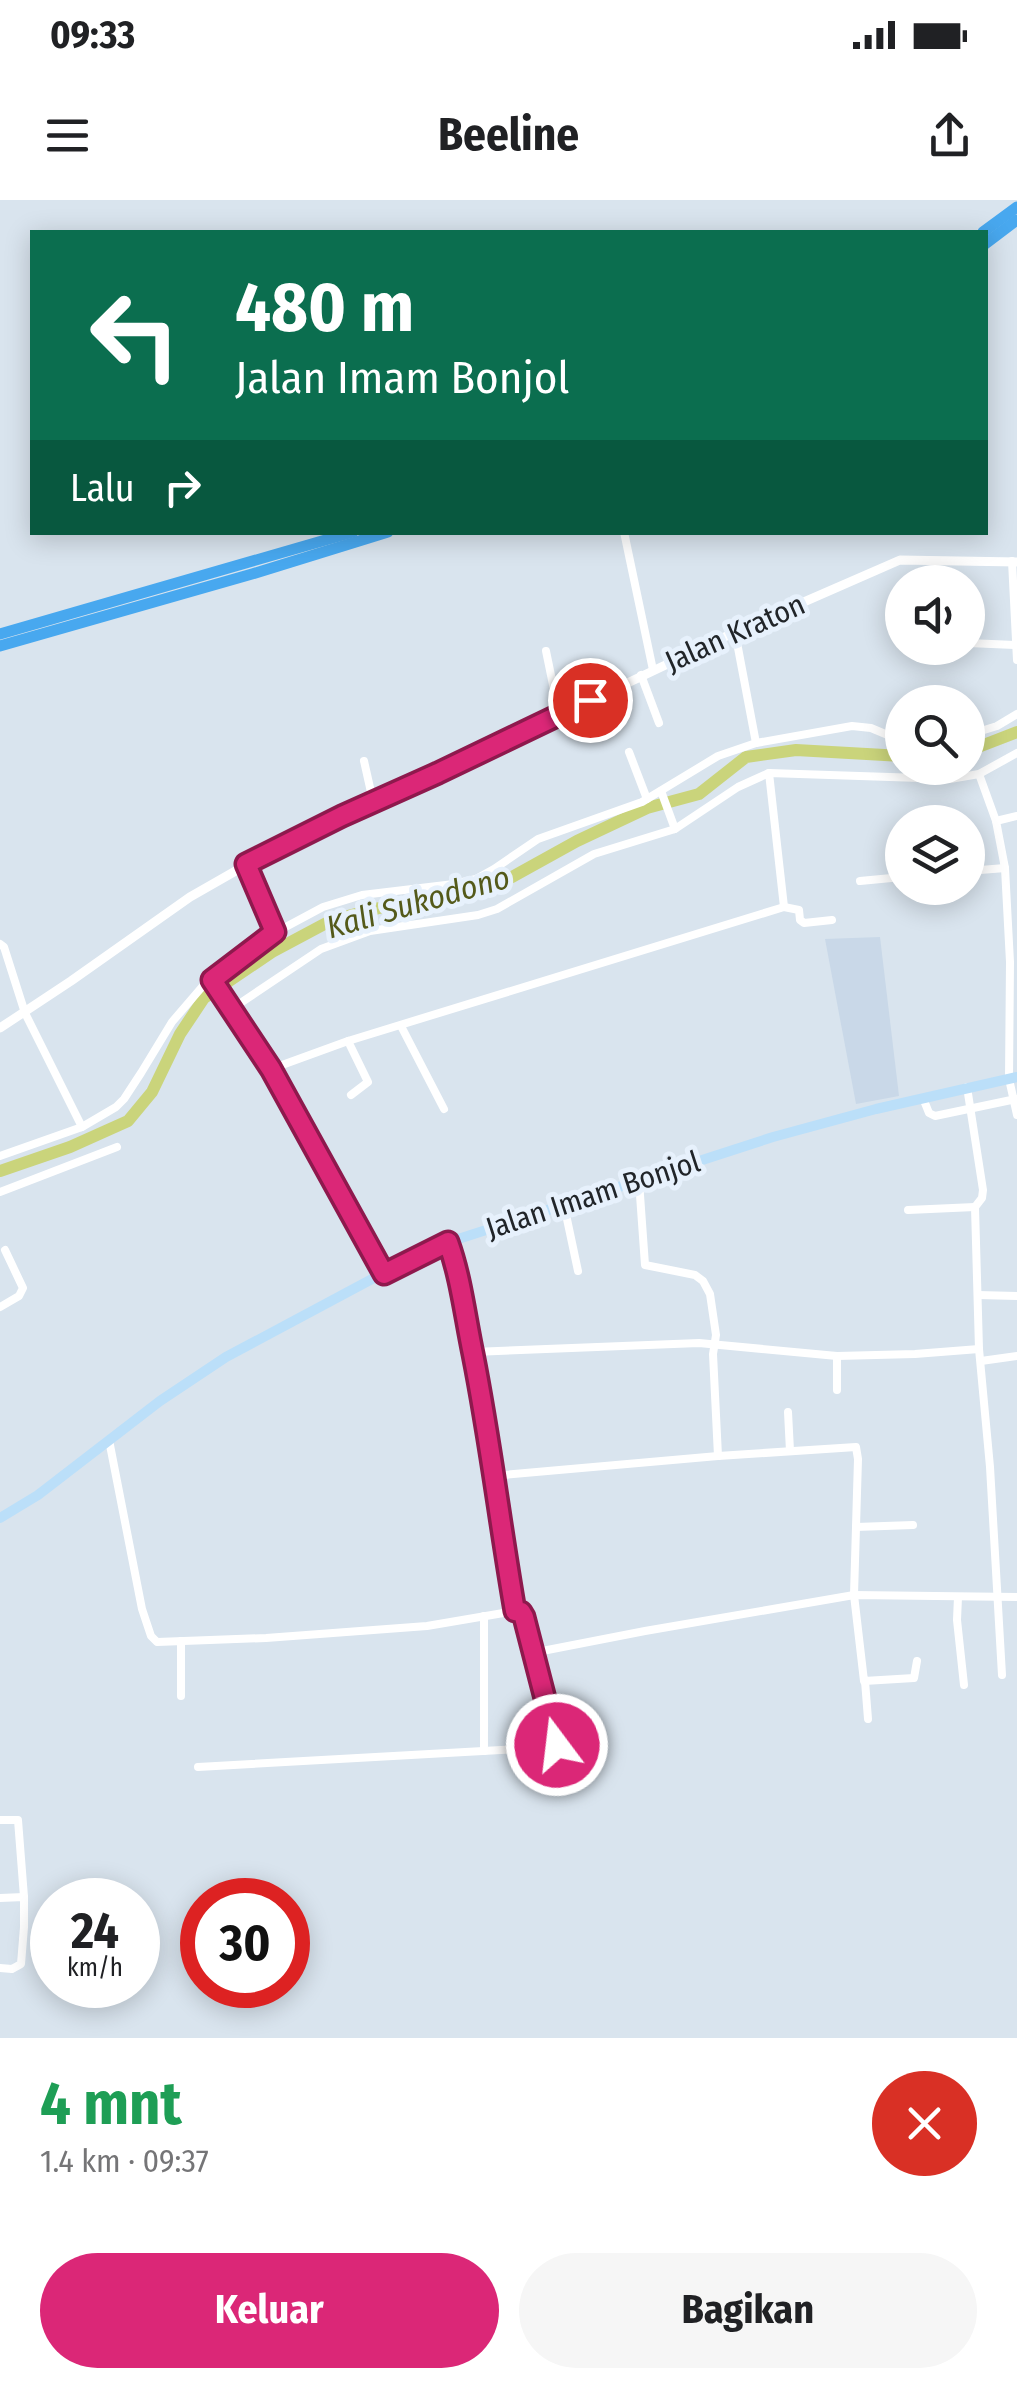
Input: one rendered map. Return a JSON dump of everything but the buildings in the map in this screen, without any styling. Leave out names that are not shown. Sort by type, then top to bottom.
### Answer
[{"type":"highway","points":[[986,230],[1017,207]]},
{"type":"highway","points":[[988,242],[1017,220]]},
{"type":"highway","points":[[0,634],[343,535]]},
{"type":"highway","points":[[0,646],[378,535]]},
{"type":"main road","name":"Jalan Imam Bonjol","points":[[0,1518],[184,1384],[226,1358],[448,1242],[773,1137],[1013,1078]]},
{"type":"street","points":[[625,535],[653,670]]},
{"type":"street","name":"Jalan Kraton","points":[[0,1028],[176,906],[246,864],[735,632],[900,560],[1014,561]]},
{"type":"street","points":[[1014,561],[1017,660]]},
{"type":"street","points":[[735,632],[756,743]]},
{"type":"street","points":[[985,644],[1015,645]]},
{"type":"street","points":[[546,651],[559,714]]},
{"type":"street","points":[[642,675],[659,723]]},
{"type":"street","points":[[602,694],[612,724]]},
{"type":"street","points":[[985,729],[1017,714]]},
{"type":"street","points":[[0,1156],[105,1115],[124,1099],[186,1003],[275,932],[340,900],[476,878],[550,834],[662,794],[718,756],[756,743],[852,726],[885,734]]},
{"type":"street","points":[[629,752],[647,799]]},
{"type":"street","points":[[985,771],[1017,753]]},
{"type":"street","points":[[364,761],[373,801]]},
{"type":"street","points":[[770,772],[784,907]]},
{"type":"street","points":[[228,1008],[313,954],[346,938],[497,910],[594,854],[674,826],[770,772],[885,778]]},
{"type":"street","points":[[983,785],[996,820],[1005,868],[1017,1115]]},
{"type":"street","points":[[662,794],[674,826]]},
{"type":"street","points":[[996,820],[1017,816]]},
{"type":"street","points":[[246,864],[275,932]]},
{"type":"street","points":[[985,870],[1005,868]]},
{"type":"street","points":[[860,881],[885,879]]},
{"type":"street","points":[[271,1069],[784,907],[799,910],[804,924],[832,920]]},
{"type":"street","points":[[0,944],[24,1013],[82,1127]]},
{"type":"street","points":[[213,983],[271,1069],[384,1274]]},
{"type":"street","points":[[401,1026],[444,1109]]},
{"type":"street","points":[[348,1042],[368,1082],[351,1094]]},
{"type":"street","points":[[968,1088],[983,1190],[975,1207],[978,1348],[1002,1675]]},
{"type":"street","points":[[923,1098],[929,1113],[935,1116],[1015,1099]]},
{"type":"street","points":[[0,1192],[117,1147]]},
{"type":"street","points":[[639,1181],[645,1265],[691,1274],[703,1281],[710,1294],[716,1335],[713,1343],[718,1456]]},
{"type":"street","points":[[564,1205],[578,1272]]},
{"type":"street","points":[[908,1210],[975,1207]]},
{"type":"street","points":[[448,1242],[457,1268],[487,1420],[492,1476],[515,1611]]},
{"type":"street","points":[[0,1307],[19,1296],[22,1288],[5,1250]]},
{"type":"street","points":[[978,1296],[1017,1296]]},
{"type":"street","points":[[472,1352],[713,1343],[837,1356],[978,1348]]},
{"type":"street","points":[[837,1356],[837,1390]]},
{"type":"street","points":[[981,1361],[1017,1356]]},
{"type":"street","points":[[788,1412],[790,1451]]},
{"type":"street","points":[[109,1440],[142,1609],[150,1636],[158,1642],[426,1626],[521,1612],[556,1746],[198,1767]]},
{"type":"street","points":[[492,1476],[856,1447],[854,1595],[868,1719]]},
{"type":"street","points":[[856,1527],[912,1525]]},
{"type":"street","points":[[532,1653],[854,1595],[1017,1597]]},
{"type":"street","points":[[958,1597],[964,1685]]},
{"type":"street","points":[[484,1616],[484,1751]]},
{"type":"street","points":[[181,1641],[181,1696]]},
{"type":"street","points":[[865,1681],[914,1678],[917,1661]]},
{"type":"street","points":[[0,1820],[18,1820],[24,1897],[20,1964],[12,1969],[0,1968]]},
{"type":"street","points":[[0,1898],[24,1897]]},
{"type":"shaded area","points":[[880,937],[899,1096],[856,1104],[825,939]]},
{"type":"waterway","name":"Kali Sukodono","points":[[985,744],[1017,732]]},
{"type":"waterway","name":"Kali Sukodono","points":[[0,1171],[70,1147],[128,1121],[152,1092],[180,1034],[204,998],[272,952],[332,920],[395,904],[454,896],[512,877],[647,808],[699,794],[746,757],[796,750],[885,755]]},
{"type":"route","points":[[557,1745],[524,1617],[515,1611],[492,1476],[487,1420],[457,1268],[448,1242],[384,1274],[271,1069],[212,980],[275,932],[246,864],[590,700]]}]
